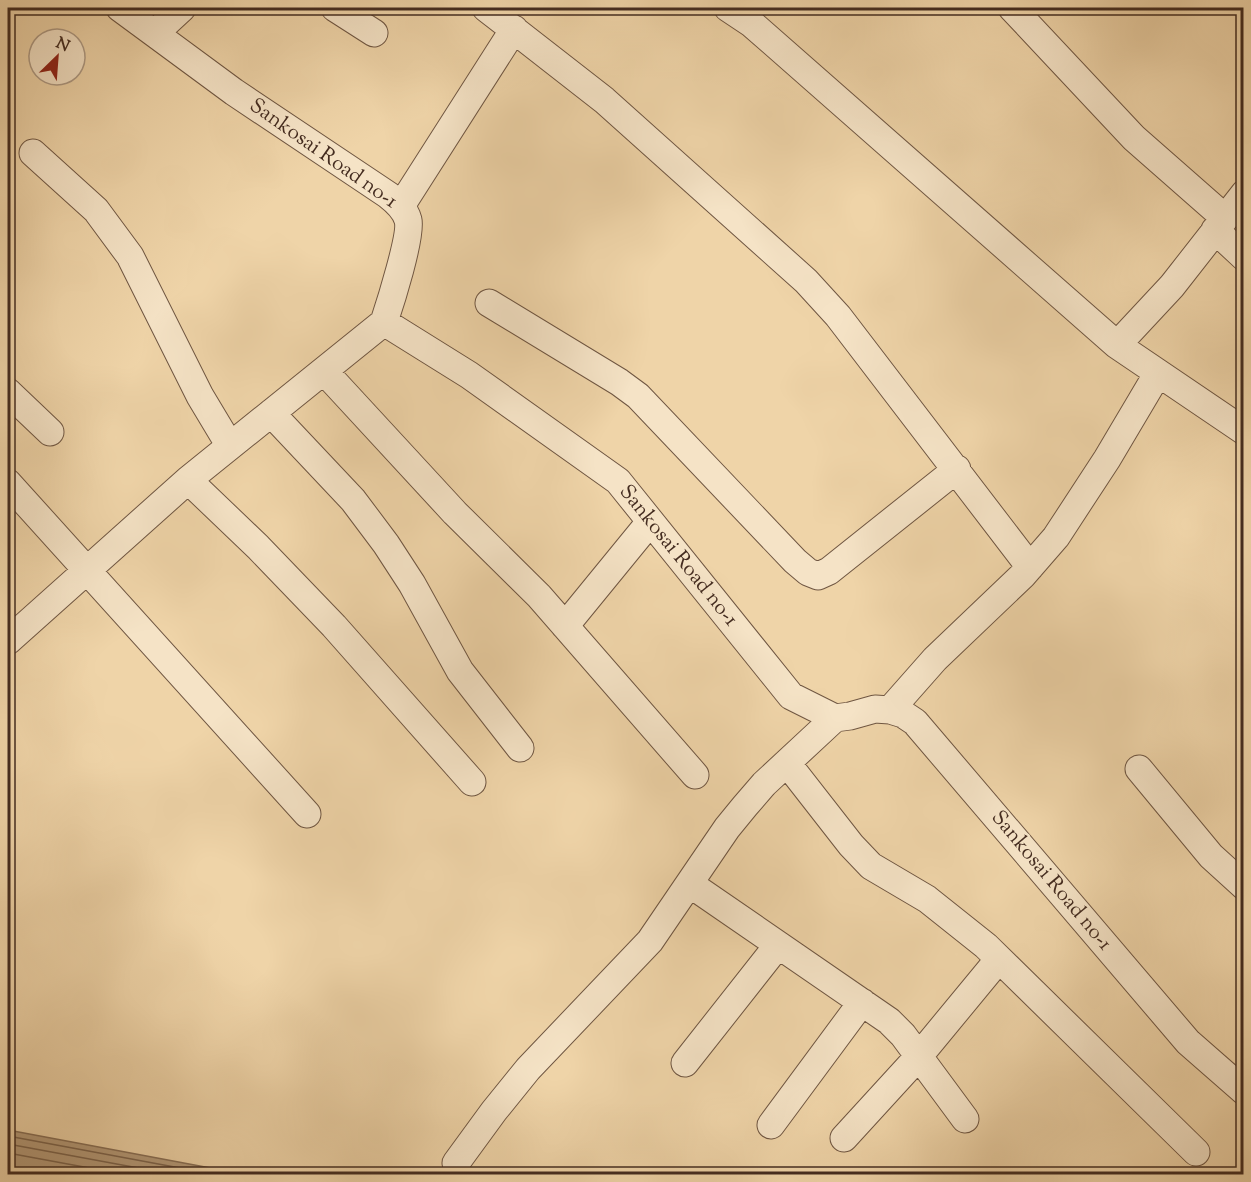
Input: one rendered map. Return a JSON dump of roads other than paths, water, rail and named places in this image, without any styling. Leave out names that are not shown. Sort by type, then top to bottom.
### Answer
[{"type":"street","name":"Sankosai Road no-1","points":[[120,8],[234,92],[401,206],[409,222],[400,271],[384,322],[469,375],[618,481],[791,696],[835,718]]},
{"type":"street","points":[[155,33],[182,8]]},
{"type":"street","points":[[335,8],[374,33]]},
{"type":"street","points":[[486,8],[604,100],[806,281],[838,316],[1030,567]]},
{"type":"street","points":[[728,8],[752,24],[1117,345],[1244,430]]},
{"type":"street","points":[[1020,10],[1134,138],[1220,224],[1244,256]]},
{"type":"street","points":[[401,206],[514,29]]},
{"type":"street","points":[[33,153],[96,210],[130,256],[200,396],[230,446]]},
{"type":"street","points":[[1117,345],[1172,286],[1244,194]]},
{"type":"street","points":[[489,303],[619,382],[638,396],[795,561],[808,572],[818,576],[830,571],[957,469]]},
{"type":"street","points":[[8,641],[189,480],[384,322]]},
{"type":"street","points":[[324,371],[455,513],[538,596],[695,775]]},
{"type":"street","points":[[456,1163],[528,1069],[650,941],[733,820],[764,784],[835,718],[875,709],[890,710],[935,659],[1030,567],[1062,528],[1107,459],[1158,373]]},
{"type":"street","points":[[8,392],[50,432]]},
{"type":"street","points":[[271,413],[353,501],[386,544],[412,584],[460,671],[520,748]]},
{"type":"street","points":[[189,480],[334,626],[472,782]]},
{"type":"street","points":[[8,483],[308,814]]},
{"type":"street","points":[[565,626],[650,522]]},
{"type":"street","name":"Sankosai Road no-1","points":[[890,710],[903,714],[915,722],[1188,1042],[1244,1091]]},
{"type":"street","points":[[787,763],[851,845],[871,866],[927,899],[999,959],[1196,1152]]},
{"type":"street","points":[[1139,769],[1205,849],[1244,886]]},
{"type":"street","points":[[690,884],[889,1021],[903,1035],[965,1119]]},
{"type":"street","points":[[685,1063],[778,945]]},
{"type":"street","points":[[843,1138],[919,1056],[999,959]]},
{"type":"street","points":[[771,1125],[861,1002]]},
{"type":"water","points":[[8,1130],[237,1173],[240,1174],[8,1174]]}]
